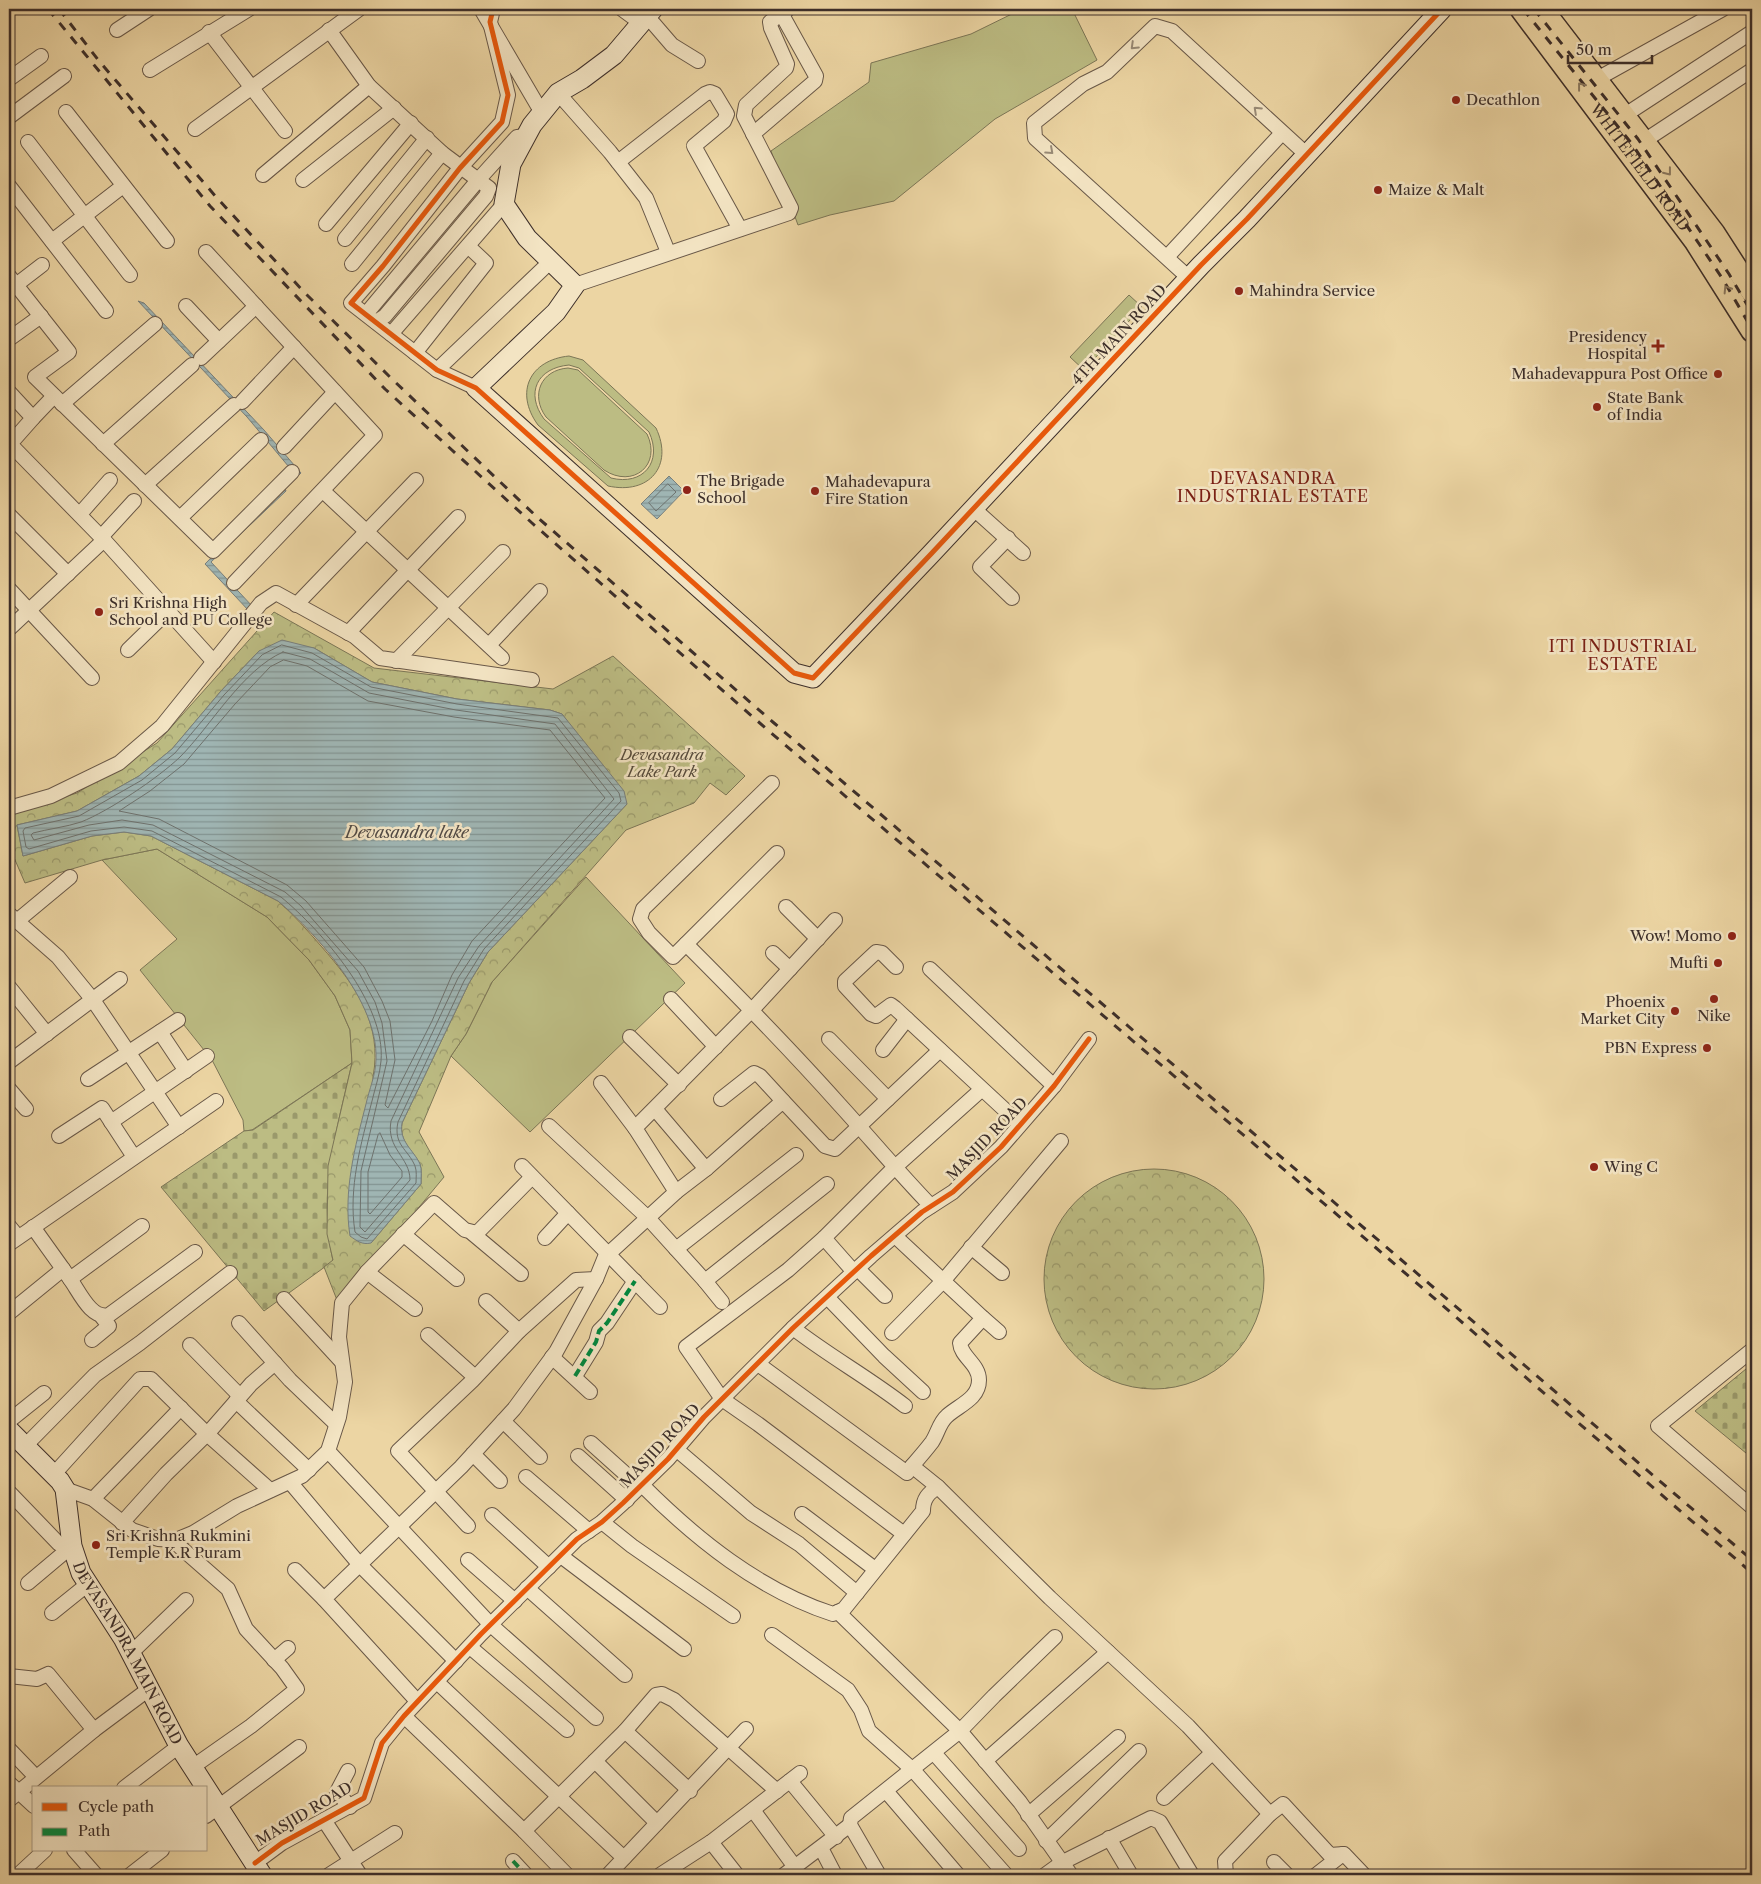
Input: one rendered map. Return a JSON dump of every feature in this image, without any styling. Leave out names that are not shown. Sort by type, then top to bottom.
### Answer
[{"type":"main road","name":"WHITEFIELD ROAD","points":[[1521,9],[1695,241],[1752,330]]},
{"type":"main road","name":"WHITEFIELD ROAD","points":[[1542,9],[1625,115],[1750,282]]},
{"type":"street","points":[[117,30],[150,9]]},
{"type":"street","points":[[150,70],[248,9]]},
{"type":"street","points":[[194,129],[359,9]]},
{"type":"street","points":[[481,9],[491,16],[542,113]]},
{"type":"street","points":[[622,9],[647,16],[672,45],[698,61]]},
{"type":"street","name":"4TH MAIN ROAD","points":[[476,388],[794,673],[812,678],[974,509],[1442,9]]},
{"type":"street","points":[[1597,79],[1722,9]]},
{"type":"street","points":[[491,16],[508,94],[502,122],[460,168],[383,266],[350,303],[437,370],[476,388],[544,324],[575,285],[668,252],[786,215],[791,208],[753,134],[744,116],[746,105],[786,68],[787,64],[770,22],[785,11],[816,76],[815,80],[753,134]]},
{"type":"street","points":[[371,318],[396,278],[479,179],[522,136],[558,93],[582,79],[614,55],[647,16]]},
{"type":"street","points":[[1189,278],[1035,138],[1034,123],[1083,84],[1107,72],[1155,26],[1172,31],[1306,154]]},
{"type":"street","points":[[329,30],[370,86],[442,153],[460,168],[490,188],[384,316],[371,318]]},
{"type":"street","points":[[209,32],[285,131]]},
{"type":"street","points":[[1625,115],[1752,32]]},
{"type":"street","points":[[9,79],[41,56]]},
{"type":"street","points":[[1644,140],[1752,70]]},
{"type":"street","points":[[9,117],[64,76]]},
{"type":"street","points":[[263,175],[370,86]]},
{"type":"street","points":[[618,162],[705,94],[710,92],[715,94],[727,114],[724,121],[694,146],[740,229]]},
{"type":"street","points":[[558,93],[618,162],[646,198],[668,252]]},
{"type":"street","points":[[303,180],[394,108]]},
{"type":"street","points":[[66,112],[167,242]]},
{"type":"street","points":[[502,122],[522,136]]},
{"type":"street","points":[[326,224],[411,123]]},
{"type":"street","points":[[1167,257],[1282,133]]},
{"type":"street","points":[[391,334],[504,204],[511,164],[522,136]]},
{"type":"street","points":[[345,239],[427,138]]},
{"type":"street","points":[[28,142],[130,275]]},
{"type":"street","points":[[352,264],[442,153]]},
{"type":"street","points":[[9,186],[106,311]]},
{"type":"street","points":[[52,241],[123,186]]},
{"type":"street","points":[[504,204],[527,238],[575,285]]},
{"type":"street","points":[[415,353],[486,263],[468,246]]},
{"type":"street","points":[[206,252],[375,435],[234,583]]},
{"type":"street","points":[[437,370],[550,262]]},
{"type":"street","points":[[42,265],[12,282],[69,352],[35,377],[213,551],[292,472]]},
{"type":"street","points":[[383,266],[407,289]]},
{"type":"street","points":[[186,306],[218,341]]},
{"type":"street","points":[[103,444],[256,306]]},
{"type":"street","points":[[9,339],[41,316]]},
{"type":"street","points":[[155,324],[33,418],[10,444],[80,514],[214,662]]},
{"type":"street","points":[[145,485],[238,404],[294,347]]},
{"type":"street","points":[[284,447],[335,392]]},
{"type":"street","points":[[10,397],[33,418]]},
{"type":"street","points":[[180,518],[261,440]]},
{"type":"street","points":[[80,514],[110,480]]},
{"type":"street","points":[[296,605],[416,480]]},
{"type":"street","points":[[323,491],[502,658]]},
{"type":"street","points":[[9,629],[68,574],[102,539],[134,501]]},
{"type":"street","points":[[974,509],[1024,553]]},
{"type":"street","points":[[9,516],[68,574]]},
{"type":"street","points":[[348,633],[458,517]]},
{"type":"street","points":[[1008,538],[980,566],[1012,598]]},
{"type":"street","points":[[396,661],[503,552]]},
{"type":"street","points":[[9,589],[92,678]]},
{"type":"street","points":[[489,645],[540,591]]},
{"type":"street","points":[[9,808],[51,796],[119,763],[162,726],[261,603],[276,593],[348,633],[380,658],[532,680]]},
{"type":"street","points":[[128,650],[168,611]]},
{"type":"street","points":[[772,783],[644,909],[640,920],[649,933],[672,957],[777,853]]},
{"type":"street","points":[[70,877],[13,918],[58,957],[93,1000],[179,1127]]},
{"type":"street","points":[[786,907],[818,938]]},
{"type":"street","points":[[635,1128],[752,1010],[834,920]]},
{"type":"street","points":[[686,944],[752,1010],[894,1168],[932,1206]]},
{"type":"street","points":[[896,967],[882,953],[876,952],[845,981],[845,986],[871,1014],[876,1016],[891,1005],[1020,1124]]},
{"type":"street","points":[[773,953],[790,968]]},
{"type":"street","points":[[930,969],[1054,1086]]},
{"type":"street","points":[[9,1062],[120,980]]},
{"type":"street","points":[[9,987],[47,1034]]},
{"type":"street","points":[[671,999],[716,1047]]},
{"type":"street","points":[[883,1050],[907,1019]]},
{"type":"street","points":[[88,1079],[178,1020]]},
{"type":"street","points":[[160,1032],[186,1071]]},
{"type":"street","points":[[630,1037],[679,1085]]},
{"type":"street","points":[[829,1039],[888,1099]]},
{"type":"street","name":"MASJID ROAD","points":[[259,1869],[282,1843],[364,1798],[382,1743],[404,1716],[456,1661],[577,1539],[602,1522],[627,1500],[722,1399],[793,1328],[894,1236],[953,1192],[1001,1147],[1054,1086],[1089,1039]]},
{"type":"street","points":[[721,1099],[754,1073],[760,1076],[829,1149],[835,1149],[940,1050]]},
{"type":"street","points":[[111,1122],[208,1056]]},
{"type":"street","points":[[601,1083],[635,1128],[676,1192]]},
{"type":"street","points":[[9,1089],[26,1109]]},
{"type":"street","points":[[904,1534],[722,1399],[686,1347],[788,1270],[824,1238],[894,1168],[981,1090]]},
{"type":"street","points":[[9,1226],[13,1241],[216,1101]]},
{"type":"street","points":[[324,1600],[473,1454],[503,1421],[552,1357],[596,1279],[605,1257],[676,1192],[783,1101]]},
{"type":"street","points":[[58,1136],[102,1108],[134,1157]]},
{"type":"street","points":[[655,1109],[706,1168]]},
{"type":"street","points":[[549,1126],[648,1218],[722,1302]]},
{"type":"street","points":[[892,1333],[944,1280],[1061,1141]]},
{"type":"street","points":[[676,1249],[796,1155]]},
{"type":"street","points":[[472,1233],[477,1233],[527,1171],[660,1307]]},
{"type":"street","points":[[705,1281],[827,1184]]},
{"type":"street","points":[[9,1430],[60,1482],[93,1499],[132,1530],[158,1538],[176,1540],[193,1533],[237,1506],[302,1476],[328,1451],[345,1382],[339,1337],[342,1303],[367,1272],[434,1203],[521,1274]]},
{"type":"street","points":[[545,1238],[568,1213]]},
{"type":"street","points":[[9,1313],[142,1226]]},
{"type":"street","points":[[33,1227],[95,1314],[102,1317],[109,1326],[92,1340]]},
{"type":"street","points":[[403,1234],[457,1279]]},
{"type":"street","points":[[894,1236],[999,1332]]},
{"type":"street","points":[[824,1238],[856,1271],[885,1296]]},
{"type":"street","points":[[971,1247],[1002,1273]]},
{"type":"street","points":[[102,1317],[109,1315],[195,1252]]},
{"type":"street","points":[[367,1272],[415,1310]]},
{"type":"street","points":[[25,1446],[95,1375],[140,1343],[230,1273]]},
{"type":"street","points":[[468,1526],[398,1451],[520,1331],[576,1280],[596,1279]]},
{"type":"street","points":[[575,1376],[596,1342],[599,1331],[607,1323],[635,1281]]},
{"type":"street","points":[[828,1298],[884,1356],[923,1392]]},
{"type":"street","points":[[284,1299],[342,1362]]},
{"type":"street","points":[[486,1301],[520,1331]]},
{"type":"street","points":[[758,1364],[907,1473],[933,1441],[941,1423],[948,1415],[966,1403],[975,1392],[979,1380],[976,1367],[961,1350],[960,1343],[984,1318]]},
{"type":"street","points":[[239,1323],[275,1363],[336,1424]]},
{"type":"street","points":[[793,1328],[905,1406]]},
{"type":"street","points":[[428,1335],[475,1377]]},
{"type":"street","points":[[190,1345],[238,1398],[309,1470]]},
{"type":"street","points":[[1752,1350],[1658,1426],[1752,1507]]},
{"type":"street","points":[[552,1357],[575,1376],[590,1392]]},
{"type":"street","points":[[122,1523],[166,1474],[207,1434],[238,1398],[275,1363]]},
{"type":"street","points":[[60,1482],[140,1379],[151,1379],[207,1434],[270,1490]]},
{"type":"street","points":[[9,1421],[44,1393]]},
{"type":"street","points":[[93,1499],[181,1408]]},
{"type":"street","points":[[503,1421],[540,1457]]},
{"type":"street","points":[[591,1443],[673,1516],[709,1545],[775,1590],[833,1614],[844,1609],[923,1511],[923,1503],[930,1493],[938,1487]]},
{"type":"street","points":[[676,1449],[751,1513],[800,1544],[857,1592]]},
{"type":"street","points":[[328,1451],[491,1625],[596,1718]]},
{"type":"street","points":[[473,1454],[500,1481]]},
{"type":"street","points":[[578,1456],[627,1500]]},
{"type":"street","points":[[912,1466],[938,1487],[1108,1652],[1188,1726],[1270,1814]]},
{"type":"street","points":[[526,1477],[589,1531]]},
{"type":"street","name":"DEVASANDRA MAIN ROAD","points":[[60,1482],[72,1546],[82,1573],[131,1652],[180,1746],[194,1766],[202,1786]]},
{"type":"street","points":[[290,1482],[360,1565],[456,1661]]},
{"type":"street","points":[[9,1492],[59,1544],[72,1546]]},
{"type":"street","points":[[802,1514],[875,1569]]},
{"type":"street","points":[[492,1515],[549,1567]]},
{"type":"street","points":[[602,1522],[632,1546],[733,1616]]},
{"type":"street","points":[[171,1539],[228,1589],[246,1629],[297,1689],[252,1726],[194,1766]]},
{"type":"street","points":[[28,1583],[72,1546]]},
{"type":"street","points":[[561,1556],[684,1649]]},
{"type":"street","points":[[468,1560],[514,1601]]},
{"type":"street","points":[[295,1570],[417,1702]]},
{"type":"street","points":[[52,1612],[88,1584]]},
{"type":"street","points":[[527,1588],[625,1675]]},
{"type":"street","points":[[131,1652],[186,1600]]},
{"type":"street","points":[[838,1612],[960,1731],[1028,1814],[1070,1875]]},
{"type":"street","points":[[772,1635],[848,1690],[861,1710],[869,1731],[913,1770],[1001,1874]]},
{"type":"street","points":[[879,1875],[850,1825],[851,1818],[960,1731],[1055,1637]]},
{"type":"street","points":[[470,1647],[567,1730]]},
{"type":"street","points":[[274,1660],[288,1648]]},
{"type":"street","points":[[985,1761],[1108,1652]]},
{"type":"street","points":[[9,1676],[37,1679],[48,1674],[94,1730]]},
{"type":"street","points":[[437,1682],[624,1858]]},
{"type":"street","points":[[32,1805],[12,1792],[36,1777],[149,1689]]},
{"type":"street","points":[[524,1831],[625,1731],[656,1695],[662,1694],[674,1700],[777,1791]]},
{"type":"street","points":[[404,1716],[567,1875]]},
{"type":"street","points":[[608,1875],[690,1790],[746,1728]]},
{"type":"street","points":[[625,1731],[690,1790]]},
{"type":"street","points":[[1028,1814],[1118,1737]]},
{"type":"street","points":[[127,1786],[180,1746]]},
{"type":"street","points":[[213,1811],[299,1747]]},
{"type":"street","points":[[9,1749],[36,1777]]},
{"type":"street","points":[[1046,1841],[1139,1750]]},
{"type":"street","points":[[934,1752],[1020,1850]]},
{"type":"street","points":[[1164,1798],[1212,1753]]},
{"type":"street","points":[[595,1761],[657,1823]]},
{"type":"street","points":[[348,1771],[337,1792],[350,1807]]},
{"type":"street","points":[[665,1874],[711,1842],[795,1777],[836,1837]]},
{"type":"street","points":[[886,1791],[958,1875]]},
{"type":"street","name":"DEVASANDRA MAIN ROAD","points":[[208,1799],[213,1811],[259,1869]]},
{"type":"street","points":[[1226,1875],[1224,1867],[1226,1861],[1270,1814],[1283,1804],[1330,1855],[1344,1854]]},
{"type":"street","points":[[753,1810],[790,1871],[850,1825]]},
{"type":"street","points":[[1045,1875],[1062,1862],[1151,1818],[1160,1822],[1192,1875]]},
{"type":"street","points":[[324,1820],[360,1875]]},
{"type":"street","points":[[329,1875],[395,1833]]},
{"type":"street","points":[[1109,1838],[1131,1875]]},
{"type":"street","points":[[711,1842],[737,1875]]},
{"type":"street","points":[[821,1848],[835,1875]]},
{"type":"street","points":[[18,1875],[43,1852]]},
{"type":"street","points":[[76,1852],[96,1875]]},
{"type":"street","points":[[130,1875],[159,1852]]},
{"type":"street","points":[[1316,1875],[1344,1854]]},
{"type":"street","points":[[1344,1854],[1364,1875]]},
{"type":"street","points":[[513,1860],[526,1875]]},
{"type":"street","points":[[1274,1862],[1287,1875]]},
{"type":"green space","points":[[1022,9],[1072,9],[1097,60],[995,119],[894,201],[830,215],[798,225],[771,151],[869,82],[871,63],[971,34]]},
{"type":"green space","points":[[1129,295],[1142,307],[1084,370],[1070,357]]},
{"type":"green space","points":[[569,356],[583,360],[656,428],[661,442],[662,454],[660,465],[654,475],[646,482],[623,488],[608,486],[538,425],[527,401],[527,390],[530,380],[536,371],[544,364]],"holes":[[[569,365],[579,368],[649,432],[653,443],[652,462],[641,475],[622,480],[611,478],[544,419],[538,409],[535,391],[537,383],[542,377],[558,367]]]},
{"type":"green space","points":[[568,368],[578,370],[647,434],[651,445],[651,455],[648,464],[642,471],[625,477],[604,470],[546,417],[541,409],[539,400],[541,385],[551,373]]},
{"type":"green space","name":"Devasandra Lake Park","points":[[274,612],[374,668],[553,689],[613,656],[745,776],[726,795],[710,783],[694,803],[626,830],[492,982],[466,1034],[451,1056],[419,1132],[444,1177],[352,1288],[337,1300],[324,1267],[333,1260],[327,1234],[328,1166],[352,1063],[350,1030],[335,996],[309,960],[267,917],[157,849],[102,860],[25,883],[9,846],[9,814],[77,793],[157,743]],"holes":[[[314,648],[372,682],[457,699],[550,710],[562,714],[627,804],[488,952],[469,983],[402,1123],[404,1140],[420,1164],[421,1184],[371,1243],[374,1039],[364,1006],[345,975],[300,923],[278,901],[151,836],[124,832],[92,836],[23,856],[17,825],[77,811],[139,776],[172,749],[221,691],[259,651]]]},
{"type":"green space","points":[[157,849],[267,917],[309,960],[335,996],[350,1030],[352,1063],[252,1130],[244,1131],[243,1120],[212,1060],[140,970],[177,939],[102,860]]},
{"type":"green space","points":[[586,877],[685,983],[530,1132],[451,1056],[466,1034],[492,982]]},
{"type":"green space","points":[[352,1063],[335,1137],[328,1185],[327,1210],[333,1261],[264,1311],[161,1187],[244,1131],[253,1130]]},
{"type":"green space","points":[[1143,1169],[1165,1169],[1196,1177],[1215,1187],[1232,1201],[1246,1218],[1256,1237],[1262,1257],[1264,1279],[1262,1301],[1256,1321],[1246,1340],[1232,1357],[1215,1371],[1186,1385],[1165,1389],[1143,1389],[1122,1385],[1102,1376],[1084,1364],[1069,1349],[1057,1331],[1048,1311],[1044,1290],[1044,1268],[1048,1247],[1057,1227],[1069,1209],[1084,1194],[1102,1182],[1122,1173]]},
{"type":"green space","points":[[1752,1364],[1752,1458],[1695,1411]]},
{"type":"water","points":[[138,301],[144,303],[264,430],[301,473],[285,488],[286,491],[211,562],[253,607],[249,611],[205,564],[294,473],[247,417]]},
{"type":"water","points":[[669,476],[684,491],[657,519],[641,504]]},
{"type":"water","name":"Devasandra lake","points":[[282,640],[314,648],[372,682],[457,699],[550,710],[562,714],[624,791],[627,804],[488,952],[469,983],[402,1123],[405,1140],[420,1164],[421,1184],[371,1243],[360,1242],[350,1236],[348,1202],[354,1153],[375,1070],[374,1038],[357,994],[328,952],[278,901],[151,836],[124,832],[92,836],[23,856],[17,825],[77,811],[139,776],[172,749],[221,691],[259,651]]},
{"type":"railway","points":[[48,9],[210,206],[385,389],[532,523],[770,732],[1375,1247],[1752,1573]]},
{"type":"railway","points":[[59,9],[99,61],[217,198],[305,293],[537,517],[774,723],[1752,1560]]},
{"type":"railway","points":[[1523,9],[1632,144],[1722,278],[1752,329]]},
{"type":"railway","points":[[1534,9],[1638,139],[1729,274],[1752,313]]},
{"type":"marked path","points":[[575,1376],[596,1342],[599,1331],[607,1323],[635,1281]]},
{"type":"marked path","points":[[513,1861],[526,1875]]},
{"type":"cycle path","points":[[493,9],[490,22],[508,95],[502,122],[460,168],[383,266],[351,303],[437,370],[476,388],[794,673],[813,678],[1201,265],[1247,219],[1442,9]]},
{"type":"cycle path","points":[[255,1863],[282,1843],[364,1798],[382,1743],[404,1716],[481,1634],[577,1539],[602,1522],[668,1459],[704,1417],[793,1328],[871,1256],[922,1212],[953,1192],[1001,1147],[1054,1086],[1089,1039]]},
{"type":"place","name":"Decathlon","points":[[1456,100]]},
{"type":"place","name":"Maize & Malt","points":[[1378,190]]},
{"type":"place","name":"Mahindra Service","points":[[1239,291]]},
{"type":"place","name":"Presidency Hospital","points":[[1658,346]]},
{"type":"place","name":"Mahadevappura Post Office","points":[[1718,374]]},
{"type":"place","name":"State Bank of India","points":[[1597,407]]},
{"type":"place","name":"The Brigade School","points":[[687,490]]},
{"type":"place","name":"Mahadevapura Fire Station","points":[[815,491]]},
{"type":"place","name":"Sri Krishna High School and PU College","points":[[99,612]]},
{"type":"place","name":"Wow! Momo","points":[[1732,936]]},
{"type":"place","name":"Mufti","points":[[1718,963]]},
{"type":"place","name":"Nike","points":[[1714,999]]},
{"type":"place","name":"Phoenix Market City","points":[[1675,1011]]},
{"type":"place","name":"PBN Express","points":[[1707,1048]]},
{"type":"place","name":"Wing C","points":[[1594,1167]]},
{"type":"place","name":"Sri Krishna Rukmini Temple K.R Puram","points":[[96,1545]]},
{"type":"district","name":"DEVASANDRA INDUSTRIAL ESTATE","points":[[1273,487]]},
{"type":"district","name":"ITI INDUSTRIAL ESTATE","points":[[1623,655]]}]
